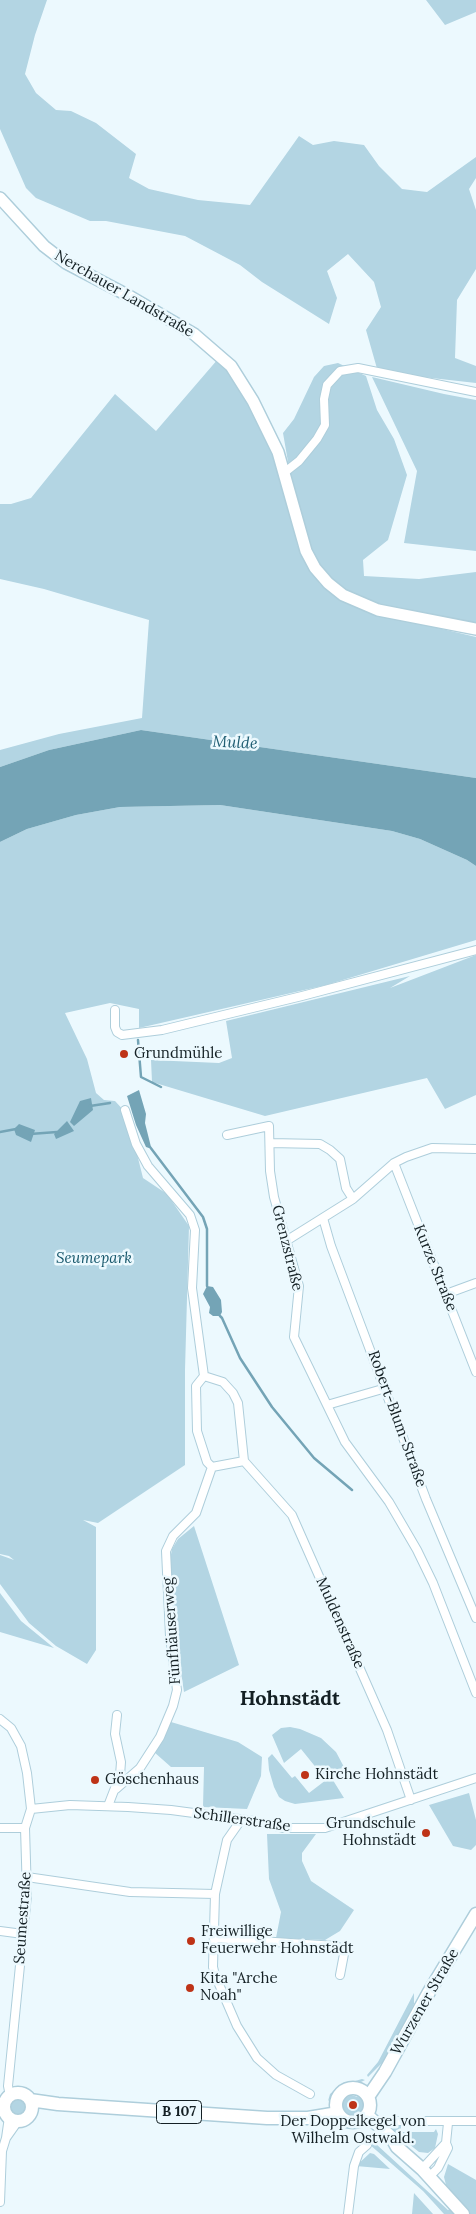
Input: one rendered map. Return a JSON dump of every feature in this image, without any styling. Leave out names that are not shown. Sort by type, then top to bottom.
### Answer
[{"type":"main road","name":"Nerchauer Landstraße","points":[[0,198],[44,246],[66,263],[165,316],[194,334],[224,359],[238,376],[253,401],[278,452],[306,551],[315,568],[328,583],[343,595],[378,610],[476,629]]},
{"type":"main road","name":"Wurzener Straße","points":[[368,2097],[385,2072],[476,1914]]},
{"type":"main road","name":"Wurzener Straße","points":[[300,2117],[328,2106],[337,2100],[346,2089],[358,2089],[389,2064]]},
{"type":"main road","points":[[358,2089],[368,2097],[370,2107],[362,2118]]},
{"type":"main road","name":"Wurzener Straße","points":[[21,2094],[31,2106],[26,2118],[7,2107],[21,2094]]},
{"type":"main road","points":[[337,2100],[338,2114]]},
{"type":"main road","name":"Wurzener Straße","points":[[31,2106],[58,2104],[267,2118],[308,2118],[338,2114],[348,2121],[362,2118],[388,2144],[397,2147],[425,2173],[463,2214]]},
{"type":"street","points":[[285,472],[299,461],[312,446],[325,425],[324,399],[327,385],[340,371],[358,368],[476,392]]},
{"type":"street","points":[[115,1010],[117,1032],[122,1035],[162,1030],[302,996],[476,950]]},
{"type":"street","points":[[125,1110],[136,1144],[148,1166],[190,1215],[195,1230],[192,1288],[204,1376],[196,1386],[197,1432],[206,1462],[212,1467],[244,1461],[238,1403],[233,1393],[223,1382],[204,1376]]},
{"type":"street","name":"Grenzstraße","points":[[227,1135],[269,1126],[270,1171],[274,1197],[299,1286],[294,1338],[353,1455],[389,1502],[417,1550],[433,1583],[476,1693]]},
{"type":"street","points":[[270,1144],[320,1144],[330,1150],[340,1159],[346,1188],[353,1200]]},
{"type":"street","points":[[286,1241],[353,1200],[394,1164],[418,1152],[432,1148],[476,1148]]},
{"type":"street","name":"Kurze Straße","points":[[394,1164],[476,1372]]},
{"type":"street","name":"Robert-Blum-Straße","points":[[323,1218],[331,1246],[386,1388],[426,1499],[476,1618]]},
{"type":"street","points":[[446,1294],[476,1283]]},
{"type":"street","points":[[327,1405],[386,1388]]},
{"type":"street","name":"Muldenstraße","points":[[244,1461],[292,1515],[387,1730],[412,1800]]},
{"type":"street","name":"Fünfhäuserweg","points":[[116,1789],[140,1768],[160,1737],[173,1706],[177,1690],[170,1636],[166,1551],[174,1536],[196,1513],[212,1467]]},
{"type":"street","name":"Fünfhäuserweg","points":[[108,1806],[120,1775],[121,1762],[115,1734],[118,1715]]},
{"type":"street","name":"Seumestraße","points":[[0,1719],[11,1728],[21,1746],[31,1808],[25,1828],[27,1877],[7,2107]]},
{"type":"street","name":"Schillerstraße","points":[[31,1808],[70,1805],[171,1810],[283,1828],[325,1828],[476,1778]]},
{"type":"street","points":[[241,1820],[227,1840],[215,1894],[213,1967],[215,1975],[246,2043],[265,2067],[310,2094]]},
{"type":"street","points":[[0,1828],[25,1828]]},
{"type":"street","points":[[27,1877],[116,1891],[215,1894]]},
{"type":"street","points":[[0,1931],[23,1934]]},
{"type":"street","points":[[214,1938],[336,1946],[342,1949],[344,1954],[340,1975]]},
{"type":"street","points":[[0,2202],[2,2151],[6,2138],[7,2107]]},
{"type":"street","points":[[396,2121],[448,2123],[476,2121]]},
{"type":"street","points":[[425,2173],[444,2159],[448,2148],[446,2142],[448,2123]]},
{"type":"street","points":[[348,2214],[354,2166],[359,2152],[366,2145]]},
{"type":"green space","points":[[0,0],[47,0],[35,35],[25,74],[36,93],[56,110],[71,111],[96,123],[136,154],[129,178],[149,189],[198,200],[250,205],[299,136],[313,145],[334,141],[364,145],[379,166],[402,189],[427,192],[476,157],[476,178],[469,189],[476,210],[476,269],[457,300],[455,358],[476,366],[476,383],[378,372],[366,330],[381,307],[374,282],[348,254],[327,271],[337,298],[329,324],[262,282],[240,265],[185,236],[106,221],[90,221],[36,198],[26,188],[0,129]]},
{"type":"green space","points":[[426,0],[476,0],[476,12],[445,25]]},
{"type":"green space","points":[[218,359],[233,376],[268,438],[285,484],[297,544],[303,559],[320,584],[348,604],[366,611],[476,637],[476,778],[141,730],[49,750],[0,767],[0,750],[59,734],[142,718],[149,620],[44,589],[0,579],[0,504],[11,504],[31,498],[115,394],[156,431]]},
{"type":"green space","points":[[338,363],[366,376],[377,410],[394,439],[407,475],[388,540],[363,560],[364,576],[419,579],[476,572],[476,624],[365,602],[348,595],[320,571],[297,514],[283,433],[294,419],[314,377],[324,366]]},
{"type":"green space","points":[[372,377],[476,400],[476,551],[404,543],[417,471]]},
{"type":"green space","name":"Seumepark","points":[[220,805],[392,831],[420,839],[467,860],[476,866],[476,940],[326,985],[139,1028],[139,1009],[110,1003],[65,1013],[87,1059],[96,1093],[104,1100],[115,1101],[127,1114],[143,1178],[167,1194],[189,1226],[185,1370],[185,1465],[98,1523],[83,1520],[96,1527],[96,1650],[87,1664],[56,1646],[29,1623],[0,1584],[0,1555],[14,1560],[9,1556],[0,1554],[0,842],[27,829],[76,815],[120,807]]},
{"type":"green space","points":[[476,955],[476,1095],[445,1109],[427,1078],[265,1116],[152,1082],[151,1060],[219,1063],[232,1058],[226,1021],[410,976],[390,988]]},
{"type":"green space","points":[[194,1526],[239,1665],[184,1692],[179,1660],[170,1560],[172,1549],[178,1539]]},
{"type":"green space","points":[[0,1593],[21,1621],[54,1648],[0,1632]]},
{"type":"green space","points":[[171,1722],[238,1742],[262,1757],[261,1776],[247,1809],[203,1807],[204,1767],[171,1767],[154,1752]]},
{"type":"green space","points":[[290,1727],[321,1738],[336,1752],[344,1767],[331,1777],[344,1798],[295,1804],[279,1797],[269,1770],[268,1758],[272,1754],[292,1778],[295,1776],[309,1793],[326,1780],[301,1749],[284,1763],[272,1735],[281,1728]]},
{"type":"green space","points":[[469,1793],[476,1820],[476,1845],[471,1850],[453,1846],[429,1805]]},
{"type":"green space","points":[[267,1834],[316,1834],[302,1853],[302,1861],[311,1881],[354,1910],[340,1931],[325,1940],[276,1938],[281,1912],[269,1879]]},
{"type":"green space","points":[[414,1993],[414,2004],[388,2057],[368,2077],[367,2075],[378,2062]]},
{"type":"green space","points":[[362,2079],[365,2080],[340,2089],[328,2101],[330,2094],[341,2085]]},
{"type":"green space","points":[[351,2095],[361,2098],[364,2104],[363,2111],[355,2116],[345,2113],[342,2107],[343,2100]],"holes":[[[350,2100],[357,2102],[356,2110],[352,2111],[348,2108],[347,2104]]]},
{"type":"green space","points":[[15,2099],[21,2099],[26,2104],[24,2113],[15,2115],[10,2110],[10,2104]]},
{"type":"green space","points":[[380,2118],[390,2120],[394,2124],[401,2126],[401,2132],[434,2132],[436,2129],[438,2134],[435,2148],[428,2153],[419,2152],[379,2120]]},
{"type":"green space","points":[[364,2133],[448,2210],[450,2209],[455,2214],[444,2214],[423,2191],[369,2144]]},
{"type":"green space","points":[[370,2153],[374,2154],[390,2169],[356,2166]]},
{"type":"green space","points":[[448,2164],[476,2180],[476,2214],[469,2214],[446,2185],[444,2177]]},
{"type":"green space","points":[[414,2193],[433,2214],[412,2214]]},
{"type":"shaded area","points":[[141,730],[476,778],[476,866],[420,839],[392,831],[220,805],[120,807],[76,815],[27,829],[0,842],[0,767],[49,750]]},
{"type":"shaded area","points":[[139,1090],[146,1114],[145,1123],[151,1147],[149,1148],[146,1147],[136,1125],[127,1096]]},
{"type":"shaded area","points":[[91,1098],[93,1110],[74,1126],[70,1122],[80,1101]]},
{"type":"shaded area","points":[[67,1121],[74,1131],[56,1139],[54,1134]]},
{"type":"shaded area","points":[[19,1124],[35,1130],[31,1142],[16,1135],[14,1129]]},
{"type":"shaded area","points":[[207,1286],[213,1287],[221,1300],[222,1312],[220,1316],[213,1316],[209,1313],[210,1307],[203,1294]]},
{"type":"waterway","points":[[138,1040],[141,1077],[161,1087]]},
{"type":"waterway","points":[[90,1106],[110,1103]]},
{"type":"waterway","points":[[0,1132],[16,1129]]},
{"type":"waterway","points":[[30,1134],[57,1132]]},
{"type":"waterway","points":[[150,1147],[203,1217],[207,1229],[207,1286]]},
{"type":"waterway","points":[[220,1316],[240,1358],[272,1407],[314,1458],[352,1490]]},
{"type":"place","name":"Grundmühle","points":[[124,1054]]},
{"type":"place","name":"Kirche Hohnstädt","points":[[305,1775]]},
{"type":"place","name":"Göschenhaus","points":[[95,1780]]},
{"type":"place","name":"Grundschule Hohnstädt","points":[[426,1833]]},
{"type":"place","name":"Freiwillige Feuerwehr Hohnstädt","points":[[191,1941]]},
{"type":"place","name":"Kita \"Arche Noah\"","points":[[190,1988]]},
{"type":"place","name":"Der Doppelkegel von Wilhelm Ostwald.","points":[[353,2105]]},
{"type":"district","name":"Hohnstädt","points":[[290,1699]]},
{"type":"water label","name":"Mulde","points":[[235,743]]}]
